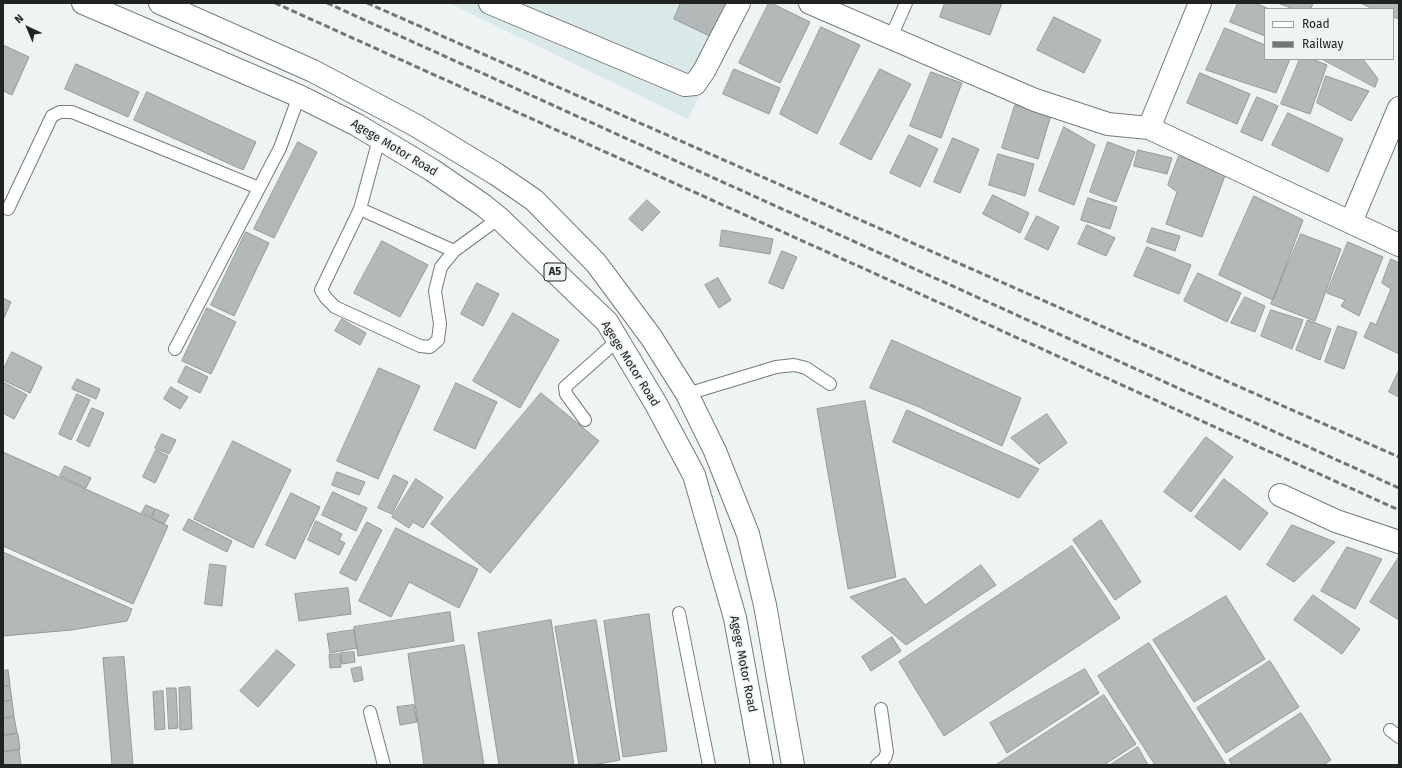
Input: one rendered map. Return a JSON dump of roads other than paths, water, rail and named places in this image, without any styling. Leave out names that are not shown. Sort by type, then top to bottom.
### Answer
[{"type":"main road","name":"Agege Motor Road","points":[[83,3],[299,96],[357,125],[432,170],[483,205],[499,218],[607,322],[656,404],[694,475],[735,618],[762,765]]},
{"type":"main road","points":[[160,3],[313,72],[415,124],[496,174],[534,200],[596,263],[651,337],[687,394],[715,451],[748,534],[765,605],[793,765]]},
{"type":"main road","points":[[490,3],[685,85],[695,84],[704,71],[739,3]]},
{"type":"main road","points":[[810,3],[1034,100],[1108,124],[1149,128],[1399,245]]},
{"type":"main road","points":[[1149,128],[1200,3]]},
{"type":"main road","points":[[1351,222],[1399,108]]},
{"type":"main road","points":[[1280,495],[1336,521],[1399,542]]},
{"type":"lane","points":[[891,37],[906,3]]},
{"type":"lane","points":[[175,349],[280,148],[299,96]]},
{"type":"lane","points":[[8,209],[52,116],[60,112],[72,112],[259,188]]},
{"type":"lane","points":[[379,139],[360,209],[321,290],[326,298],[335,307],[420,346],[430,347],[438,340],[440,324],[435,291],[441,267],[454,250],[499,218]]},
{"type":"lane","points":[[360,209],[454,250]]},
{"type":"lane","points":[[585,420],[566,394],[565,387],[618,340]]},
{"type":"lane","points":[[687,394],[776,367],[794,365],[806,368],[830,384]]},
{"type":"lane","points":[[679,613],[709,765]]},
{"type":"lane","points":[[876,765],[885,758],[887,752],[881,709]]},
{"type":"lane","points":[[370,712],[384,765]]},
{"type":"railway","points":[[275,3],[1399,510]]},
{"type":"railway","points":[[327,3],[1399,488]]},
{"type":"railway","points":[[367,3],[1399,457]]}]
